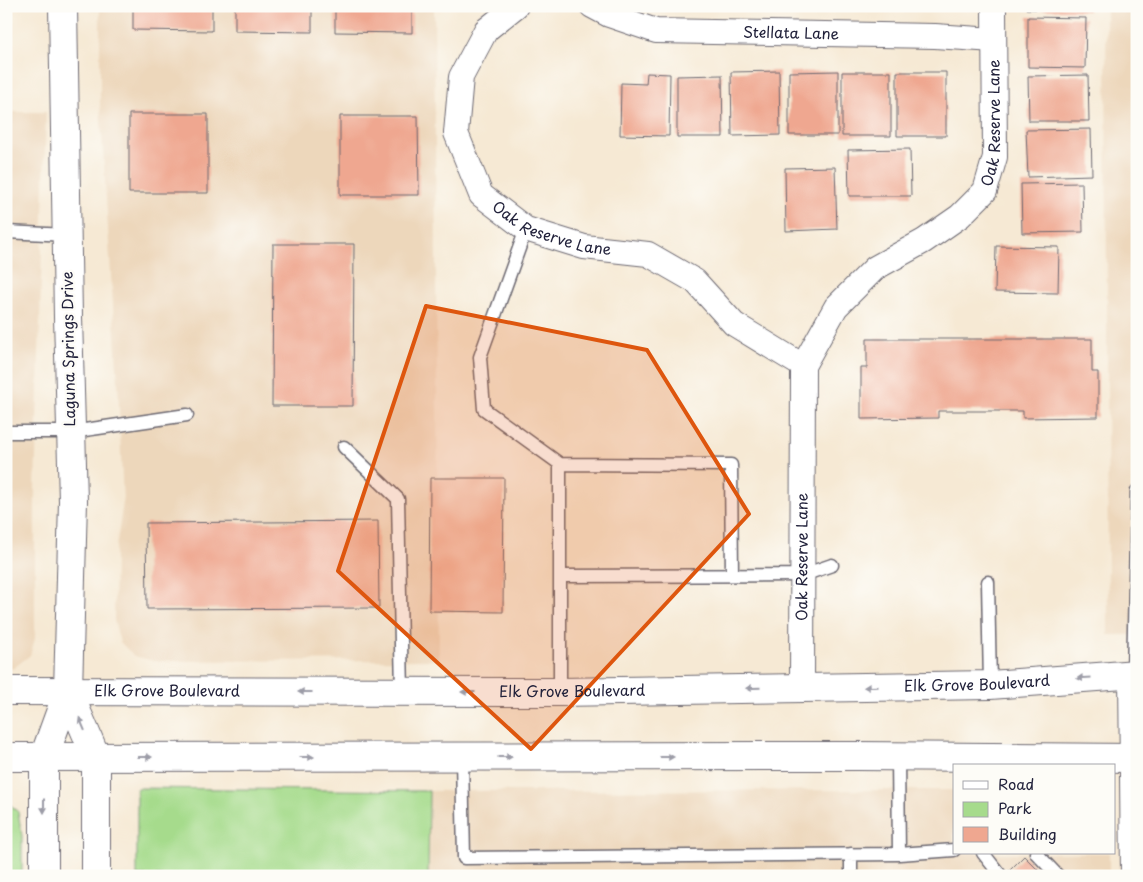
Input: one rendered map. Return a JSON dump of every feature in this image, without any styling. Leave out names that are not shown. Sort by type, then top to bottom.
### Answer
[{"type":"main road","name":"Laguna Springs Drive","points":[[44,876],[44,757],[68,691],[73,510],[63,6]]},
{"type":"main road","name":"Elk Grove Boulevard","points":[[6,691],[560,692],[990,685],[1135,674]]},
{"type":"main road","points":[[1135,674],[1135,876]]},
{"type":"main road","name":"Laguna Springs Drive","points":[[68,691],[96,757],[96,876]]},
{"type":"main road","points":[[6,757],[462,758],[898,756],[1135,758]]},
{"type":"street","name":"Oak Reserve Lane","points":[[516,6],[486,30],[461,77],[456,133],[481,195],[526,229],[584,247],[648,254],[695,281],[734,324],[803,366]]},
{"type":"street","name":"Stellata Lane","points":[[592,6],[609,15],[656,31],[935,36],[994,40]]},
{"type":"street","name":"Oak Reserve Lane","points":[[802,688],[803,366],[836,307],[875,268],[924,241],[960,216],[985,191],[995,157],[994,6]]},
{"type":"lane","points":[[526,229],[480,357],[484,409],[560,464],[731,465],[732,575]]},
{"type":"lane","points":[[6,232],[67,235]]},
{"type":"lane","points":[[6,432],[71,432],[187,416]]},
{"type":"lane","points":[[344,447],[398,499],[402,692]]},
{"type":"lane","points":[[560,464],[560,692]]},
{"type":"lane","points":[[1135,674],[1137,491]]},
{"type":"lane","points":[[560,576],[803,575],[832,565]]},
{"type":"lane","points":[[988,582],[990,685]]},
{"type":"lane","points":[[898,756],[899,854]]},
{"type":"lane","points":[[462,758],[464,858],[899,854],[953,850]]},
{"type":"lane","points":[[851,854],[851,876]]},
{"type":"lane","points":[[983,854],[1001,876]]},
{"type":"lane","points":[[1037,854],[1058,876]]},
{"type":"highlighted area","points":[[426,306],[647,350],[749,514],[531,749],[338,571]]},
{"type":"shaded area","points":[[100,6],[434,6],[439,660],[155,661],[134,656],[120,642],[114,620],[115,554],[123,503],[118,382],[100,105]]},
{"type":"shaded area","points":[[1106,6],[1137,6],[1137,635],[1108,635]]},
{"type":"shaded area","points":[[6,112],[46,112],[35,490],[35,639],[30,655],[14,668],[6,670]]},
{"type":"shaded area","points":[[953,790],[953,854],[1109,854],[1109,876],[428,876],[429,791]]},
{"type":"green space","points":[[137,788],[429,791],[428,876],[137,876]]},
{"type":"green space","points":[[6,800],[18,812],[22,836],[22,876],[6,876]]},
{"type":"building","points":[[133,6],[212,6],[212,31],[133,30]]},
{"type":"building","points":[[235,6],[312,6],[312,32],[235,31]]},
{"type":"building","points":[[335,6],[412,6],[412,33],[335,32]]},
{"type":"building","points":[[1027,6],[1088,6],[1088,11],[1026,9]]},
{"type":"building","points":[[1028,17],[1086,18],[1085,68],[1028,67]]},
{"type":"building","points":[[779,71],[780,135],[732,136],[731,72]]},
{"type":"building","points":[[838,71],[838,135],[789,135],[789,72]]},
{"type":"building","points":[[842,72],[891,72],[891,136],[842,136]]},
{"type":"building","points":[[897,72],[946,72],[946,136],[897,136]]},
{"type":"building","points":[[647,73],[670,74],[669,136],[620,135],[621,83],[646,84]]},
{"type":"building","points":[[722,75],[723,137],[677,137],[677,76]]},
{"type":"building","points":[[1088,75],[1089,121],[1029,121],[1028,76]]},
{"type":"building","points":[[129,114],[208,114],[208,193],[129,193]]},
{"type":"building","points":[[340,116],[418,116],[419,195],[340,195]]},
{"type":"building","points":[[1091,129],[1092,175],[1028,177],[1026,130]]},
{"type":"building","points":[[910,149],[911,196],[849,196],[848,150]]},
{"type":"building","points":[[835,167],[837,229],[786,231],[785,168]]},
{"type":"building","points":[[1082,183],[1083,232],[1022,233],[1021,184]]},
{"type":"building","points":[[273,244],[354,244],[353,406],[272,406]]},
{"type":"building","points":[[996,246],[1059,247],[1058,293],[995,292]]},
{"type":"building","points":[[867,339],[1092,339],[1092,372],[1098,372],[1098,417],[1023,418],[1023,411],[938,411],[938,418],[861,419],[861,368],[867,368]]},
{"type":"building","points":[[430,478],[504,478],[503,612],[429,611]]},
{"type":"building","points":[[378,521],[379,608],[147,609],[146,523]]},
{"type":"building","points":[[1024,856],[1044,876],[1004,876]]}]
